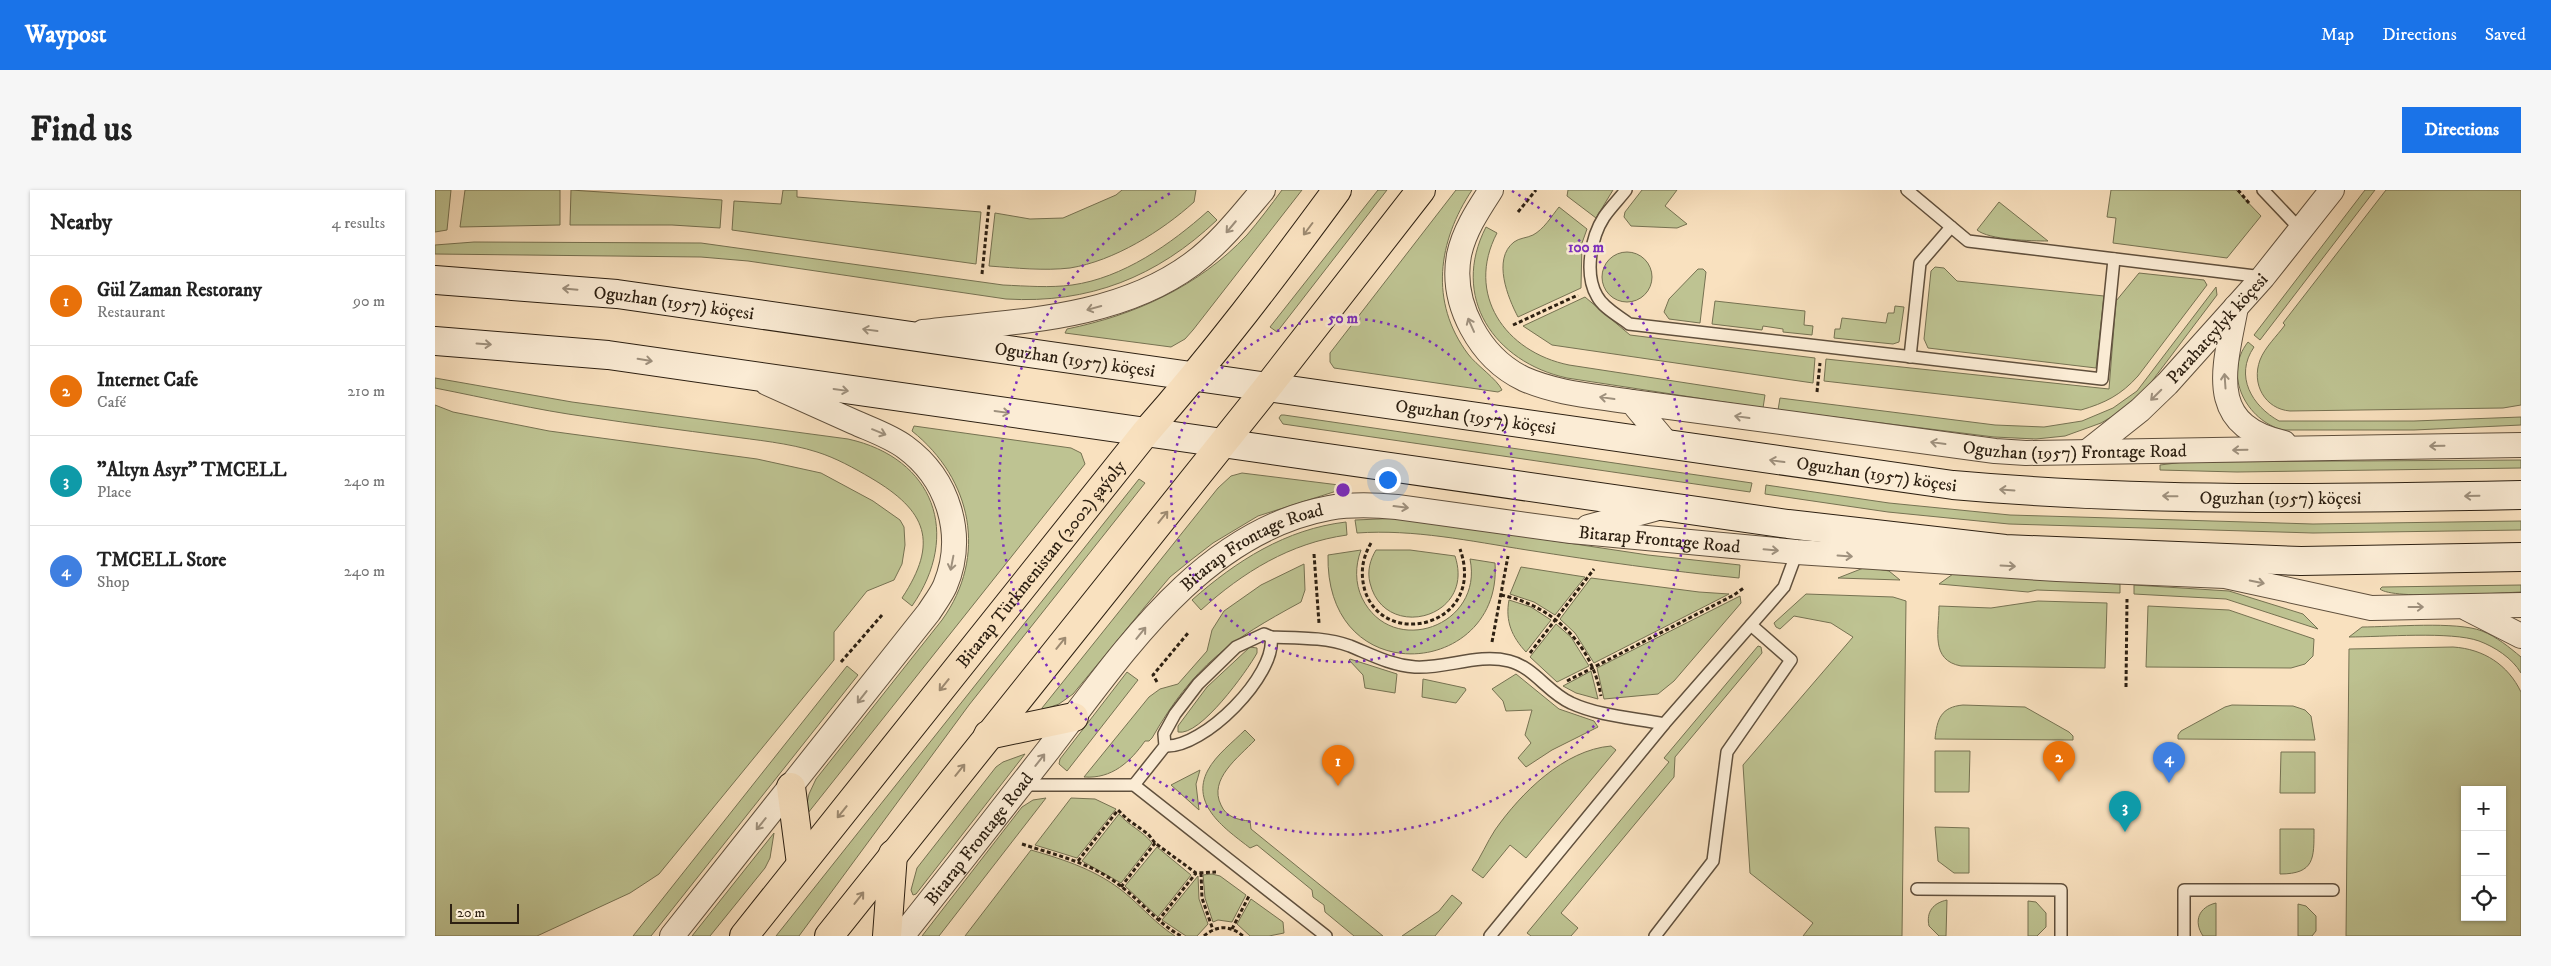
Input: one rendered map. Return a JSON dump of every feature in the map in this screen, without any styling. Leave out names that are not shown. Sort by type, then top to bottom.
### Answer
[{"type":"main road","name":"Bitarap Türkmenistan (2002) şaýoly","points":[[744,936],[1146,432],[1196,376],[1255,301],[1337,190]]},
{"type":"main road","points":[[829,936],[988,734],[1266,389],[1421,190]]},
{"type":"main road","name":"Oguzhan (1957) köçesi","points":[[435,280],[599,292],[1196,376],[1266,389],[1953,485],[2077,494],[2277,498],[2521,495]]},
{"type":"main road","points":[[435,341],[608,355],[1221,444],[1851,532],[2005,549],[2180,558],[2311,561],[2521,557]]},
{"type":"main road","points":[[988,734],[1074,717]]},
{"type":"main road","points":[[791,787],[801,864]]},
{"type":"main road","points":[[887,936],[893,854]]},
{"type":"street","points":[[904,334],[1057,316],[1135,296],[1178,274],[1211,248],[1263,190]]},
{"type":"street","points":[[1491,190],[1470,224],[1463,242],[1458,271],[1461,298],[1467,315],[1487,352],[1505,368],[1524,379],[1549,388],[1632,402],[1669,446]]},
{"type":"street","name":"Parahatçylyk köçesi","points":[[2087,452],[2141,410],[2263,277],[2332,190]]},
{"type":"street","points":[[2235,307],[2224,370],[2225,388],[2230,406],[2240,423],[2252,432],[2273,441],[2307,449]]},
{"type":"street","points":[[672,936],[929,612],[944,588],[954,552],[953,519],[948,502],[928,468],[906,448],[887,436],[755,377]]},
{"type":"street","name":"Oguzhan (1957) Frontage Road","points":[[1632,402],[1995,451],[2087,452],[2521,445]]},
{"type":"street","name":"Bitarap Frontage Road","points":[[902,936],[1150,622],[1181,589],[1219,558],[1275,525],[1331,508],[1373,505],[1571,531],[1797,552]]},
{"type":"street","points":[[1571,531],[1665,506]]},
{"type":"street","points":[[1797,552],[2057,569],[2225,576]]},
{"type":"street","points":[[2180,558],[2225,576],[2371,608],[2521,605]]},
{"type":"street","points":[[2464,607],[2521,636]]},
{"type":"lane","points":[[1626,190],[1604,218],[1596,233],[1590,269],[1594,288],[1602,303],[1629,324],[2102,379],[2114,259]]},
{"type":"lane","points":[[1907,190],[1967,241],[2263,277]]},
{"type":"lane","points":[[2263,190],[2301,230]]},
{"type":"lane","points":[[1910,357],[1920,263],[1951,227]]},
{"type":"lane","points":[[1490,936],[1664,724],[1784,587],[1797,552]]},
{"type":"lane","points":[[1655,936],[1713,861],[1727,752],[1791,660],[1751,625]]},
{"type":"lane","points":[[1134,785],[1165,746],[1165,734],[1175,714],[1213,667],[1236,647],[1264,634],[1271,637],[1319,639],[1349,646],[1383,662],[1416,667],[1490,658],[1511,661],[1520,665],[1553,692],[1571,703],[1600,712],[1664,724]]},
{"type":"lane","points":[[1165,746],[1176,747],[1187,743],[1210,730],[1232,710],[1250,689],[1264,664],[1270,651],[1271,637]]},
{"type":"lane","points":[[1021,785],[1134,785],[1326,936]]},
{"type":"lane","points":[[1917,889],[2061,890],[2061,936]]},
{"type":"lane","points":[[2184,936],[2184,890],[2333,890]]},
{"type":"path","points":[[1518,212],[1536,190]]},
{"type":"path","points":[[982,274],[989,205]]},
{"type":"path","points":[[1513,325],[1594,288]]},
{"type":"path","points":[[1817,392],[1821,346]]},
{"type":"path","points":[[1371,543],[1364,555],[1362,569],[1367,595],[1374,606],[1384,615],[1410,624],[1436,619],[1448,612],[1456,602],[1463,590],[1465,576],[1465,563],[1460,549]]},
{"type":"path","points":[[1314,554],[1319,639]]},
{"type":"path","points":[[1490,658],[1509,556]]},
{"type":"path","points":[[1520,665],[1595,569]]},
{"type":"path","points":[[1553,692],[1560,684],[1734,595],[1745,587]]},
{"type":"path","points":[[1501,595],[1533,604],[1576,639],[1593,667],[1601,696],[1600,712]]},
{"type":"path","points":[[2126,687],[2127,599]]},
{"type":"path","points":[[841,662],[882,615]]},
{"type":"path","points":[[1157,682],[1153,674],[1188,633]]},
{"type":"path","points":[[1078,861],[1119,810],[1148,834],[1155,844],[1196,873],[1221,874]]},
{"type":"path","points":[[1022,844],[1078,861],[1121,887],[1159,921],[1181,936]]},
{"type":"path","points":[[1121,887],[1155,844]]},
{"type":"path","points":[[1159,921],[1196,873]]},
{"type":"path","points":[[1201,873],[1202,898],[1213,930]]},
{"type":"path","points":[[1243,889],[1257,900]]},
{"type":"path","points":[[1232,929],[1250,895]]},
{"type":"path","points":[[1204,936],[1220,928],[1232,929],[1243,936]]},
{"type":"green space","points":[[435,190],[451,190],[447,230],[435,232]]},
{"type":"green space","points":[[465,190],[560,190],[560,225],[460,227]]},
{"type":"green space","points":[[571,190],[722,200],[720,228],[672,225],[570,225]]},
{"type":"green space","points":[[783,190],[797,190],[797,197],[981,212],[976,264],[732,230],[734,201],[781,204]]},
{"type":"green space","points":[[1122,190],[1196,190],[1194,202],[1167,224],[1137,243],[1103,259],[1060,269],[989,266],[995,213],[1030,219],[1063,218],[1116,195]]},
{"type":"green space","points":[[1282,190],[1302,190],[1185,339],[1171,347],[1065,333],[1067,329],[1117,316],[1141,307],[1186,284],[1208,270],[1247,235]]},
{"type":"green space","points":[[1378,190],[1387,190],[1277,332],[1270,327]]},
{"type":"green space","points":[[1456,190],[1472,190],[1460,210],[1446,251],[1443,293],[1447,314],[1468,354],[1496,381],[1502,390],[1498,392],[1334,368],[1330,362],[1330,353]]},
{"type":"green space","points":[[1568,190],[1613,190],[1596,218],[1567,196]]},
{"type":"green space","points":[[1642,190],[1677,190],[1665,206],[1687,224],[1677,228],[1631,226],[1624,217],[1625,212]]},
{"type":"green space","points":[[2111,190],[2236,190],[2261,216],[2227,258],[2113,243],[2116,218],[2107,217]]},
{"type":"green space","points":[[2365,190],[2375,190],[2260,340],[2254,335]]},
{"type":"green space","points":[[2386,190],[2521,190],[2521,405],[2503,408],[2290,411],[2273,406],[2262,394],[2257,378],[2260,360],[2265,351],[2285,325],[2283,323]]},
{"type":"green space","points":[[1999,202],[2048,241],[2001,238],[1977,230]]},
{"type":"green space","points":[[1559,207],[1587,229],[1582,243],[1581,288],[1518,317],[1510,300],[1504,279],[1504,258],[1507,249],[1514,242],[1541,230]]},
{"type":"green space","points":[[1208,211],[1217,220],[1194,240],[1146,271],[1120,283],[1093,291],[1066,297],[1036,299],[1006,299],[748,261],[701,257],[435,254],[435,245],[474,242],[701,243],[1003,285],[1055,286],[1091,281],[1128,267],[1178,236]]},
{"type":"green space","points":[[1486,227],[1497,233],[1488,256],[1486,278],[1489,298],[1497,317],[1510,334],[1526,347],[1546,358],[1569,365],[1765,395],[1763,408],[1567,378],[1541,370],[1518,358],[1500,342],[1486,323],[1477,301],[1473,278],[1476,253]]},
{"type":"green space","points":[[1627,252],[1636,254],[1647,263],[1652,277],[1650,286],[1641,297],[1627,302],[1618,300],[1607,291],[1602,277],[1604,268],[1613,257]]},
{"type":"green space","points":[[1935,267],[1944,268],[1957,281],[2104,296],[2096,368],[1928,348],[1924,339],[1931,271]]},
{"type":"green space","points":[[1698,269],[1703,269],[1706,272],[1700,323],[1669,319],[1664,312],[1669,299]]},
{"type":"green space","points":[[2139,273],[2204,280],[2207,285],[2132,383],[2112,398],[2090,407],[2081,410],[1824,381],[1826,359],[2109,389],[2116,301]]},
{"type":"green space","points":[[2216,287],[2217,295],[2143,393],[2118,413],[2101,423],[2065,436],[2036,439],[1994,437],[1778,410],[1780,398],[1995,425],[2044,427],[2082,421],[2113,408],[2137,391]]},
{"type":"green space","points":[[1585,297],[1630,335],[1815,358],[1813,383],[1552,345],[1523,326]]},
{"type":"green space","points":[[1715,301],[1805,311],[1804,325],[1813,326],[1812,335],[1783,332],[1783,329],[1763,326],[1762,330],[1712,324]]},
{"type":"green space","points":[[1895,306],[1904,307],[1899,342],[1893,344],[1834,338],[1835,329],[1840,329],[1842,318],[1886,323],[1888,313],[1894,313]]},
{"type":"green space","points":[[2248,342],[2254,347],[2248,358],[2246,369],[2249,389],[2261,407],[2279,421],[2414,421],[2521,417],[2521,425],[2414,430],[2283,430],[2270,425],[2259,417],[2249,407],[2242,395],[2238,382],[2237,368]]},
{"type":"green space","points":[[435,378],[572,402],[848,439],[877,449],[901,463],[919,481],[931,503],[936,527],[935,552],[927,579],[912,606],[902,598],[914,578],[921,560],[923,544],[921,529],[915,516],[905,503],[890,490],[831,457],[806,449],[761,440],[605,420],[511,404],[435,388]]},
{"type":"green space","points":[[435,405],[453,412],[549,431],[757,459],[821,473],[873,501],[900,520],[904,527],[905,545],[902,564],[894,580],[867,591],[834,632],[834,660],[659,874],[630,893],[537,936],[435,936]]},
{"type":"green space","points":[[1281,415],[1752,483],[1750,492],[1283,424],[1279,418]]},
{"type":"green space","points":[[914,426],[1071,448],[1081,453],[1085,464],[804,818],[809,794],[816,779],[942,620],[956,595],[965,570],[969,545],[967,520],[960,495],[948,472],[932,450],[912,431]]},
{"type":"green space","points":[[2521,460],[2521,468],[2237,472],[2160,470],[2160,465],[2184,462]]},
{"type":"green space","points":[[1242,473],[1339,485],[1343,489],[1258,516],[1213,543],[1170,577],[1073,694],[1059,704],[1042,710],[1218,488],[1231,476]]},
{"type":"green space","points":[[1139,479],[1145,483],[969,705],[799,936],[776,936]]},
{"type":"green space","points":[[1766,485],[1889,503],[2010,515],[2313,524],[2521,521],[2521,530],[2313,533],[2009,524],[1888,512],[1765,494]]},
{"type":"green space","points":[[1402,518],[1648,555],[1740,565],[1739,578],[1606,562],[1421,534],[1357,533],[1355,520]]},
{"type":"green space","points":[[1346,522],[1347,535],[1306,545],[1268,561],[1234,583],[1201,610],[1192,600],[1226,572],[1263,549],[1303,532]]},
{"type":"green space","points":[[1361,550],[1357,574],[1362,598],[1376,617],[1394,627],[1413,630],[1433,626],[1450,617],[1463,602],[1471,582],[1470,559],[1495,563],[1490,601],[1472,629],[1445,647],[1413,654],[1382,649],[1354,631],[1335,600],[1328,555]]},
{"type":"green space","points":[[1376,550],[1410,550],[1455,556],[1458,578],[1453,595],[1441,608],[1426,615],[1409,617],[1392,613],[1379,601],[1370,583],[1370,566]]},
{"type":"green space","points":[[1304,564],[1305,590],[1301,602],[1253,629],[1215,657],[1183,691],[1152,738],[1149,741],[1145,741],[1133,756],[1119,768],[1103,775],[1084,777],[1149,697],[1160,689],[1178,684],[1207,651],[1212,630],[1224,611],[1261,585]]},
{"type":"green space","points":[[1521,567],[1585,577],[1555,615],[1534,602],[1510,594]]},
{"type":"green space","points":[[1866,567],[1889,571],[1900,580],[1838,578]]},
{"type":"green space","points":[[1953,574],[2120,584],[2120,593],[2037,590],[2028,592],[1939,584]]},
{"type":"green space","points":[[1591,578],[1729,594],[1594,663],[1575,633],[1560,619]]},
{"type":"green space","points":[[2134,585],[2229,591],[2303,614],[2318,629],[2226,599],[2134,594]]},
{"type":"green space","points":[[2521,585],[2521,592],[2469,594],[2404,594],[2380,589],[2382,587]]},
{"type":"green space","points":[[1806,594],[1893,597],[1906,601],[1902,936],[1803,936],[1813,923],[1750,873],[1743,765],[1853,637],[1831,623],[1794,616],[1780,629],[1776,627],[1774,623]]},
{"type":"green space","points":[[1740,596],[1741,603],[1674,681],[1658,694],[1604,699],[1597,668]]},
{"type":"green space","points":[[1509,600],[1531,607],[1551,620],[1526,652],[1513,634],[1509,622]]},
{"type":"green space","points":[[2038,601],[2107,603],[2105,668],[1961,666],[1951,663],[1944,658],[1940,651],[1938,643],[1939,606],[1991,608]]},
{"type":"green space","points":[[2148,606],[2229,610],[2314,639],[2313,656],[2305,664],[2291,668],[2146,667]]},
{"type":"green space","points":[[1556,624],[1571,637],[1589,666],[1557,682],[1530,657]]},
{"type":"green space","points":[[2441,625],[2482,631],[2498,639],[2521,657],[2521,673],[2503,654],[2479,641],[2434,635],[2349,637],[2362,627]]},
{"type":"green space","points":[[1758,646],[1761,647],[1762,653],[1675,757],[1674,777],[1561,913],[1578,928],[1571,936],[1531,936],[1527,933],[1669,762],[1664,758]]},
{"type":"green space","points":[[1250,647],[1257,648],[1257,653],[1244,674],[1222,701],[1198,724],[1187,731],[1178,732],[1178,726],[1207,687]]},
{"type":"green space","points":[[2453,647],[2464,648],[2485,655],[2502,666],[2516,682],[2521,692],[2521,936],[2346,936],[2349,649]]},
{"type":"green space","points":[[1350,659],[1397,674],[1395,693],[1365,688],[1363,675]]},
{"type":"green space","points":[[847,666],[858,675],[651,936],[633,936]]},
{"type":"green space","points":[[1591,671],[1598,699],[1576,693],[1563,686]]},
{"type":"green space","points":[[1127,672],[1138,680],[1067,771],[1059,764],[1060,759]]},
{"type":"green space","points":[[1516,674],[1559,709],[1594,721],[1598,727],[1552,750],[1526,767],[1518,758],[1531,743],[1525,735],[1532,710],[1506,711],[1503,701],[1492,689]]},
{"type":"green space","points":[[1423,679],[1465,688],[1466,690],[1456,703],[1422,697]]},
{"type":"green space","points":[[1963,705],[2025,707],[2069,732],[2073,736],[2073,740],[1935,739],[1941,715],[1950,708]]},
{"type":"green space","points":[[2232,705],[2293,706],[2305,710],[2311,716],[2315,740],[2178,739],[2181,731]]},
{"type":"green space","points":[[1245,730],[1255,740],[1234,761],[1222,777],[1218,795],[1223,809],[1233,817],[1250,821],[1251,829],[1383,936],[1354,936],[1325,912],[1324,905],[1313,897],[1312,890],[1257,845],[1250,848],[1213,815],[1203,794],[1203,783],[1211,764]]},
{"type":"green space","points":[[1611,746],[1616,750],[1526,858],[1510,845],[1483,878],[1472,870],[1495,830],[1517,802],[1531,788],[1560,765],[1577,756],[1594,749]]},
{"type":"green space","points":[[1935,751],[1970,751],[1969,792],[1935,792]]},
{"type":"green space","points":[[2281,752],[2315,752],[2315,793],[2280,793]]},
{"type":"green space","points":[[1025,754],[916,894],[913,895],[911,890],[917,868],[996,767],[1003,762]]},
{"type":"green space","points":[[1200,770],[1196,784],[1199,810],[1171,785]]},
{"type":"green space","points":[[1046,798],[939,936],[922,936],[1022,807],[1033,800]]},
{"type":"green space","points":[[1071,798],[1095,799],[1116,809],[1077,858],[1035,845]]},
{"type":"green space","points":[[1119,814],[1152,843],[1121,883],[1082,861]]},
{"type":"green space","points":[[1935,827],[1969,828],[1969,873],[1954,873],[1938,861]]},
{"type":"green space","points":[[2280,829],[2314,829],[2314,848],[2310,862],[2300,871],[2280,874]]},
{"type":"green space","points":[[774,833],[770,858],[765,868],[710,936],[692,936]]},
{"type":"green space","points":[[1157,847],[1191,875],[1158,917],[1125,886]]},
{"type":"green space","points":[[1031,850],[1068,862],[1103,878],[1125,893],[1175,936],[965,936]]},
{"type":"green space","points":[[1212,874],[1220,876],[1246,895],[1232,922],[1218,920],[1213,922],[1205,898],[1203,875]]},
{"type":"green space","points":[[1198,876],[1199,899],[1208,924],[1197,936],[1186,936],[1162,920]]},
{"type":"green space","points":[[1452,895],[1462,903],[1435,936],[1402,936],[1439,911]]},
{"type":"green space","points":[[1251,899],[1283,922],[1284,933],[1269,936],[1250,936],[1237,924]]},
{"type":"green space","points":[[1947,900],[1946,936],[1939,936],[1929,926],[1929,916],[1934,906]]},
{"type":"green space","points":[[2028,901],[2036,902],[2046,913],[2046,927],[2037,936],[2028,936]]},
{"type":"green space","points":[[2216,903],[2216,936],[2203,936],[2198,925],[2199,915],[2205,908]]},
{"type":"green space","points":[[2298,904],[2306,906],[2316,916],[2316,931],[2312,936],[2298,936]]},
{"type":"place","name":"Internet Cafe","points":[[2059,782]]},
{"type":"place","name":"TMCELL Store","points":[[2169,783]]},
{"type":"place","name":"Gül Zaman Restorany","points":[[1338,786]]},
{"type":"place","name":"\"Altyn Asyr\" TMCELL","points":[[2125,832]]}]
